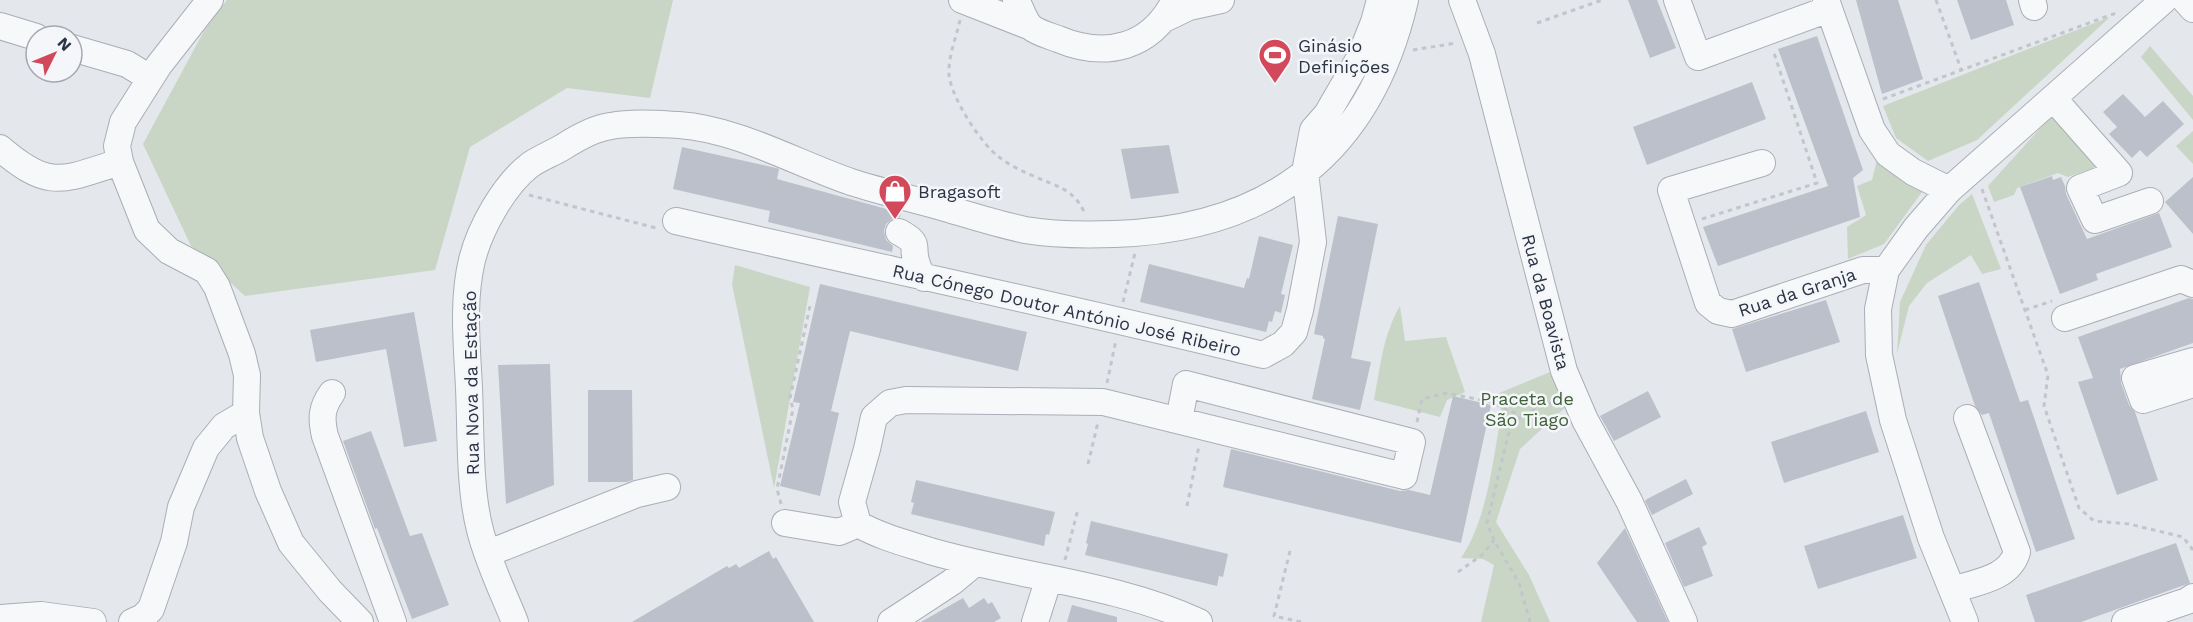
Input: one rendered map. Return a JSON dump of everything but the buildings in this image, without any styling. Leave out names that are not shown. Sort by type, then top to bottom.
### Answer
[{"type":"street","points":[[210,0],[150,78],[123,122],[117,146],[120,162],[147,230],[169,251],[207,271],[217,287],[242,354],[247,375],[246,413],[250,438],[268,491],[291,543],[330,591],[360,622]]},
{"type":"street","points":[[963,0],[1076,47],[1102,50],[1122,47],[1149,33],[1169,10],[1221,0]]},
{"type":"street","points":[[1016,0],[1031,27]]},
{"type":"street","name":"Rua Cónego Doutor António José Ribeiro","points":[[668,225],[1119,320],[1263,355],[1283,344],[1294,332],[1300,310],[1313,242],[1305,172],[1313,130],[1327,114],[1360,57],[1380,0]]},
{"type":"street","name":"Rua Nova da Estação","points":[[515,622],[480,530],[474,484],[467,293],[471,261],[483,225],[529,166],[578,138],[610,126],[682,125],[725,133],[852,182],[1027,230],[1087,235],[1143,233],[1203,224],[1262,201],[1305,172],[1330,151],[1360,113],[1384,67],[1398,30],[1405,0]]},
{"type":"street","name":"Rua da Boavista","points":[[1462,0],[1482,54],[1564,371],[1585,420],[1629,501],[1684,622]]},
{"type":"street","points":[[1677,0],[1698,57],[1827,5],[1872,130],[1888,154],[1913,172],[1949,190]]},
{"type":"street","points":[[1965,622],[1931,538],[1893,420],[1879,355],[1878,309],[1886,270],[1916,228],[1949,190],[2164,0]]},
{"type":"street","points":[[2185,0],[2193,9]]},
{"type":"street","points":[[0,26],[24,33]]},
{"type":"street","points":[[84,51],[128,64],[150,78]]},
{"type":"street","points":[[2053,98],[2119,173],[2080,188],[2094,220],[2150,201]]},
{"type":"street","points":[[0,148],[37,174],[51,179],[71,177],[120,162]]},
{"type":"street","name":"Rua da Granja","points":[[1762,164],[1671,190],[1708,303],[1718,311],[1732,314],[1863,270],[1886,270]]},
{"type":"street","points":[[899,232],[911,239],[916,249],[916,262],[924,278]]},
{"type":"street","points":[[2059,309],[2181,279],[2193,284]]},
{"type":"street","points":[[1191,423],[1186,384],[1412,442],[1404,476],[1103,402],[906,400],[890,403],[874,417],[852,502],[858,524],[876,534],[975,563],[1056,573],[1167,608],[1199,622]]},
{"type":"street","points":[[332,393],[322,409],[325,436],[393,622]]},
{"type":"street","points":[[132,622],[143,617],[152,609],[171,553],[181,507],[206,448],[224,426],[246,413]]},
{"type":"street","points":[[1952,590],[2001,574],[2013,563],[2016,552],[1967,418]]},
{"type":"street","points":[[489,554],[637,494],[667,487]]},
{"type":"street","points":[[785,523],[839,532],[858,524]]},
{"type":"street","points":[[891,622],[952,582],[975,563]]},
{"type":"street","points":[[1035,622],[1056,573]]},
{"type":"street","points":[[2125,622],[2193,597]]},
{"type":"street","points":[[0,618],[42,615],[93,622]]},
{"type":"path","points":[[963,0],[951,54],[949,75],[956,100],[982,138],[998,156],[1030,175],[1054,183],[1073,195],[1087,219]]},
{"type":"path","points":[[1537,23],[1602,0]]},
{"type":"path","points":[[1936,0],[1961,69]]},
{"type":"path","points":[[1879,100],[2118,12]]},
{"type":"path","points":[[1404,51],[1461,42]]},
{"type":"path","points":[[1981,185],[2048,375],[2044,406],[2079,508],[2094,520],[2129,524],[2183,537],[2193,550]]},
{"type":"path","points":[[521,193],[668,225]]},
{"type":"path","points":[[1123,303],[1136,251]]},
{"type":"path","points":[[785,523],[777,489],[793,409],[790,398],[810,306]]},
{"type":"path","points":[[2025,310],[2059,309]]},
{"type":"path","points":[[1412,442],[1422,399],[1447,393],[1491,402],[1521,416]]},
{"type":"path","points":[[1530,622],[1519,583],[1494,540],[1487,523],[1508,435],[1521,416],[1551,402]]},
{"type":"path","points":[[1187,506],[1191,423]]},
{"type":"path","points":[[1056,573],[1078,508]]},
{"type":"path","points":[[1458,572],[1482,555],[1494,540]]},
{"type":"path","points":[[1290,551],[1274,616],[1301,622]]},
{"type":"green space","points":[[227,0],[673,0],[650,98],[567,88],[470,147],[435,270],[245,296],[191,246],[143,144],[204,31]]},
{"type":"green space","points":[[2110,17],[1977,140],[1928,161],[1896,138],[1883,106]]},
{"type":"green space","points":[[2150,46],[2193,96],[2193,120],[2141,57]]},
{"type":"green space","points":[[2054,113],[2099,166],[2068,177],[2058,173],[2017,188],[2014,195],[1994,202],[1988,186]]},
{"type":"green space","points":[[2193,131],[2193,164],[2176,146]]},
{"type":"green space","points":[[1878,156],[1922,192],[1884,244],[1848,259],[1847,227],[1866,215],[1857,186],[1872,180]]},
{"type":"green space","points":[[1972,194],[2001,269],[1982,274],[1971,255],[1927,283],[1909,306],[1897,354],[1900,302],[1926,245],[1959,205]]},
{"type":"green space","points":[[735,265],[810,287],[774,488],[732,284]]},
{"type":"green space","points":[[1400,306],[1405,341],[1446,337],[1465,392],[1447,400],[1440,417],[1374,400],[1386,340]]},
{"type":"green space","name":"Praceta de São Tiago","points":[[1555,370],[1569,404],[1520,449],[1496,522],[1529,575],[1550,622],[1481,622],[1494,565],[1483,559],[1461,558],[1478,525],[1492,467],[1502,411],[1492,396]]},
{"type":"place","name":"Ginásio Definições","points":[[1275,84]]},
{"type":"place","name":"Bragasoft","points":[[895,220]]}]
